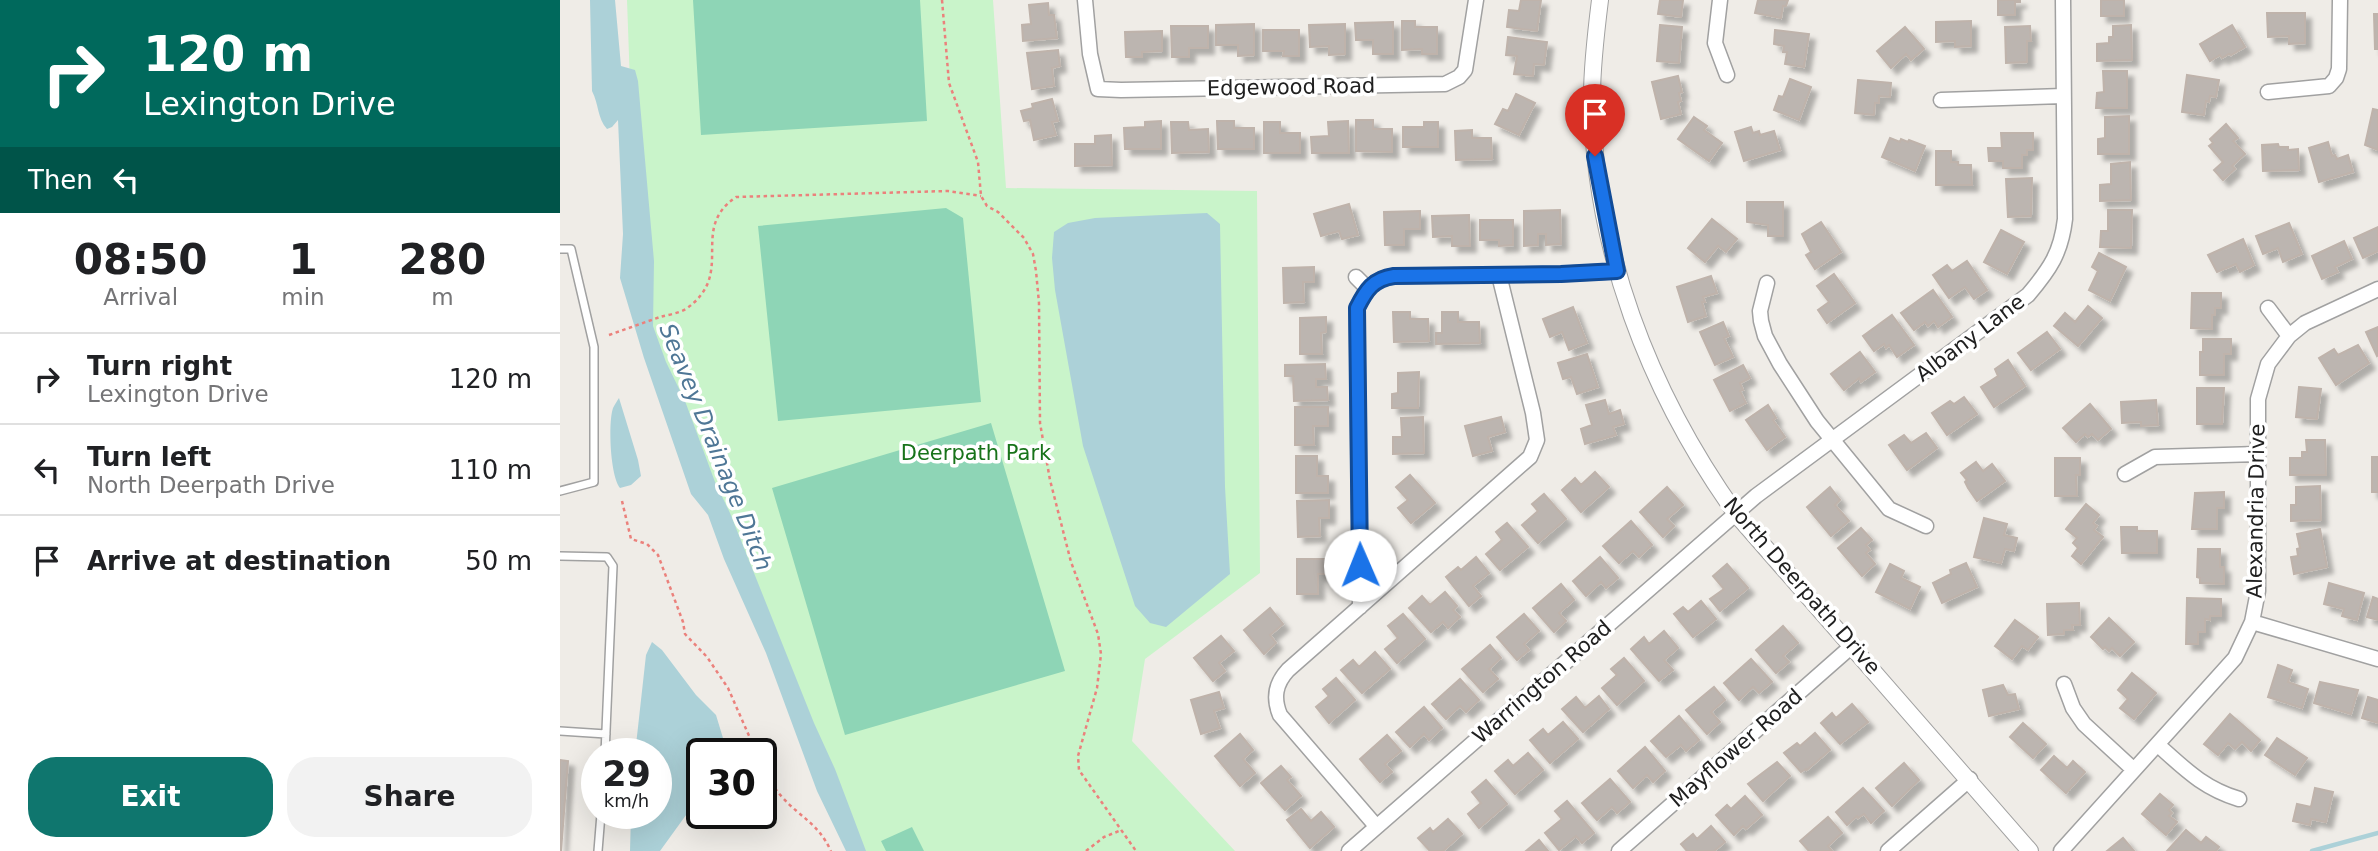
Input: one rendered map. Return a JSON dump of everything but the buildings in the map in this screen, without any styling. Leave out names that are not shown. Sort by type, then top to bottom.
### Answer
[{"type":"street","name":"Edgewood Road","points":[[1085,0],[1090,54],[1098,89],[1121,90],[1445,85],[1460,77],[1465,70],[1476,0]]},
{"type":"street","name":"North Deerpath Drive","points":[[1600,0],[1593,62],[1597,174],[1617,271],[1632,318],[1673,413],[1736,514],[2031,851]]},
{"type":"street","points":[[1720,0],[1715,43],[1727,75]]},
{"type":"street","name":"Albany Lane","points":[[1736,514],[1756,496],[2028,295],[2050,268],[2062,237],[2065,219],[2063,0]]},
{"type":"street","points":[[2268,92],[2329,86],[2336,78],[2340,0]]},
{"type":"street","points":[[1941,100],[2063,96]]},
{"type":"street","points":[[1360,607],[1357,308],[1367,288],[1382,278],[1394,276],[1617,271]]},
{"type":"street","points":[[1376,826],[1280,715],[1269,695],[1288,670],[1530,457],[1535,449],[1537,440],[1533,413],[1499,275]]},
{"type":"street","points":[[1356,277],[1367,288]]},
{"type":"street","points":[[1767,283],[1760,311],[1765,337],[1786,374],[1833,440],[1889,509],[1926,526]]},
{"type":"street","name":"Alexandria Drive","points":[[2061,851],[2235,658],[2252,622],[2258,591],[2258,399],[2268,364],[2289,336],[2305,323],[2378,289]]},
{"type":"street","points":[[2268,308],[2289,336]]},
{"type":"street","points":[[2125,474],[2155,457],[2258,454]]},
{"type":"street","name":"Warrington Road","points":[[1349,851],[1736,514]]},
{"type":"street","points":[[2252,622],[2378,659]]},
{"type":"street","name":"Mayflower Road","points":[[1619,851],[1853,645]]},
{"type":"street","points":[[2064,684],[2073,708],[2084,724],[2134,771]]},
{"type":"street","points":[[2158,745],[2217,793],[2239,799]]},
{"type":"street","points":[[1888,851],[1970,779]]},
{"type":"lane","points":[[560,250],[571,249],[594,347],[594,482],[560,491]]},
{"type":"lane","points":[[560,555],[607,557],[614,566],[606,738]]},
{"type":"lane","points":[[560,731],[606,734]]},
{"type":"lane","points":[[598,851],[600,829]]},
{"type":"path","points":[[942,0],[949,83],[978,162],[981,196],[987,206],[998,212],[1024,238],[1033,254],[1037,271],[1040,423],[1050,480],[1101,654],[1097,688],[1078,756],[1079,770],[1136,851]]},
{"type":"path","points":[[609,335],[684,310],[700,296],[710,281],[713,265],[712,235],[716,217],[725,205],[736,197],[948,191],[981,196]]},
{"type":"path","points":[[622,500],[631,539],[647,544],[658,555],[685,634],[707,657],[728,688],[750,738]]},
{"type":"path","points":[[777,791],[811,821],[823,835],[831,851]]},
{"type":"path","points":[[1086,851],[1104,837],[1120,830]]},
{"type":"green space","name":"Deerpath Park","points":[[627,0],[993,0],[1006,188],[1257,191],[1260,573],[1145,659],[1132,741],[1235,851],[851,851],[639,335]]},
{"type":"green space","points":[[693,0],[920,0],[927,121],[701,135]]},
{"type":"green space","points":[[946,208],[963,218],[981,402],[778,421],[758,226]]},
{"type":"green space","points":[[991,423],[1065,671],[845,735],[772,488]]},
{"type":"green space","points":[[912,827],[924,851],[886,851],[881,841]]},
{"type":"water","points":[[590,0],[615,0],[621,66],[635,70],[638,81],[654,261],[653,326],[835,769],[866,851],[846,851],[817,791],[766,653],[724,559],[708,515],[691,494],[644,358],[620,278],[623,234],[618,120],[607,129],[601,120],[592,91]]},
{"type":"water","points":[[1207,213],[1220,224],[1225,487],[1230,574],[1166,627],[1150,623],[1135,606],[1083,446],[1055,290],[1052,258],[1054,232],[1068,223],[1095,218]]},
{"type":"water","points":[[619,398],[641,476],[631,485],[620,488],[614,472],[610,436],[611,415]]},
{"type":"water","points":[[652,642],[662,650],[696,695],[716,715],[723,738],[686,738],[686,815],[660,851],[630,851],[631,829],[672,829],[672,738],[637,738],[646,655]]},
{"type":"waterway","points":[[2312,851],[2378,833]]},
{"type":"route","points":[[1360,565],[1357,308],[1367,288],[1382,278],[1394,276],[1617,271],[1595,156]]},
{"type":"water label","name":"Seavey Drainage Ditch","points":[[716,447]]}]
